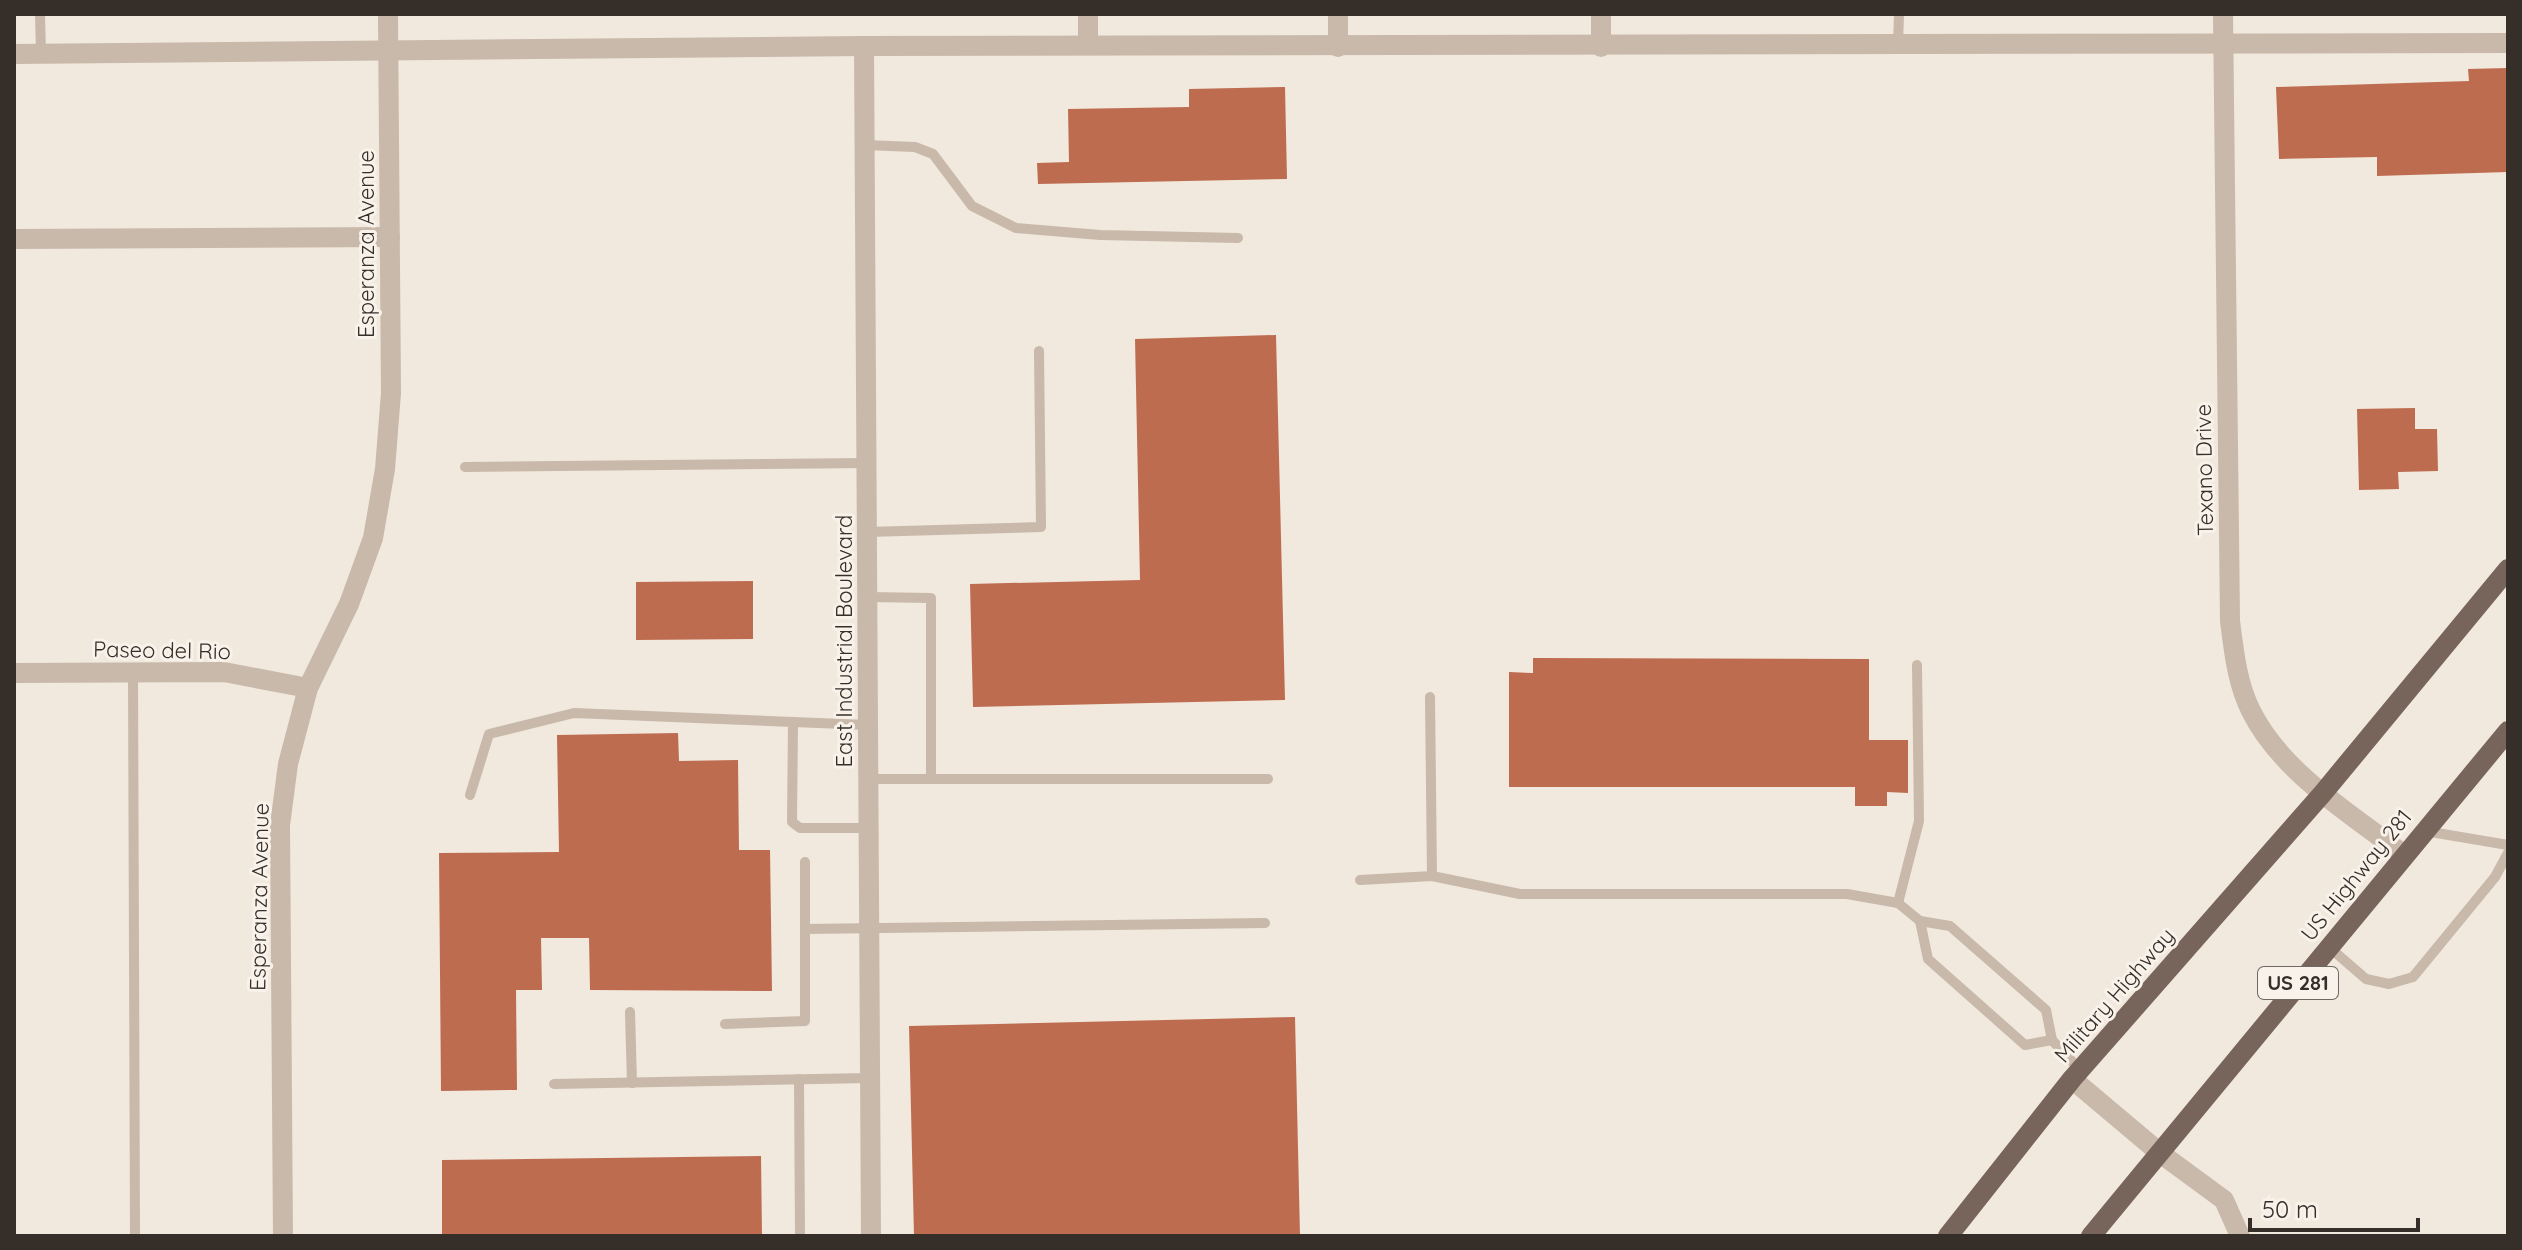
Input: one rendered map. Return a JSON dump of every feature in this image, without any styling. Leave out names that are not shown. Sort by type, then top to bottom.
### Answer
[{"type":"main road","points":[[2323,793],[2508,569]]},
{"type":"main road","name":"US Highway 281","points":[[2091,1236],[2403,854],[2508,731]]},
{"type":"main road","name":"Military Highway","points":[[1948,1236],[2076,1074],[2323,793]]},
{"type":"street","name":"Esperanza Avenue","points":[[283,1236],[280,825],[288,764],[308,688],[349,604],[373,538],[385,469],[391,393],[388,14]]},
{"type":"street","points":[[1088,14],[1088,45]]},
{"type":"street","points":[[1338,14],[1338,47]]},
{"type":"street","points":[[1601,14],[1601,47]]},
{"type":"street","name":"Texano Drive","points":[[2223,14],[2230,621],[2235,666],[2251,711],[2278,753],[2323,793],[2403,854]]},
{"type":"street","points":[[14,54],[1088,45],[1898,47],[2508,43]]},
{"type":"street","name":"East Industrial Boulevard","points":[[864,46],[871,1236]]},
{"type":"street","points":[[14,239],[390,237]]},
{"type":"street","name":"Paseo del Rio","points":[[14,673],[224,672],[308,688]]},
{"type":"street","points":[[2076,1074],[2160,1153],[2224,1200],[2240,1236]]},
{"type":"lane","points":[[40,14],[41,53]]},
{"type":"lane","points":[[1898,47],[1899,14]]},
{"type":"lane","points":[[865,145],[925,150],[938,159],[972,206],[1016,228],[1100,235],[1238,238]]},
{"type":"lane","points":[[867,532],[1041,527],[1039,351]]},
{"type":"lane","points":[[465,467],[867,463]]},
{"type":"lane","points":[[868,597],[931,598],[931,779]]},
{"type":"lane","points":[[1898,903],[1919,821],[1917,665]]},
{"type":"lane","points":[[133,672],[135,1236]]},
{"type":"lane","points":[[1430,697],[1432,876]]},
{"type":"lane","points":[[470,795],[489,734],[574,713],[868,725]]},
{"type":"lane","points":[[793,723],[792,822],[800,828],[869,828]]},
{"type":"lane","points":[[869,779],[1268,779]]},
{"type":"lane","points":[[2423,831],[2508,845]]},
{"type":"lane","points":[[2328,947],[2366,979],[2389,984],[2413,977],[2495,877],[2508,853]]},
{"type":"lane","points":[[725,1024],[805,1021],[805,862]]},
{"type":"lane","points":[[1360,880],[1432,876],[1520,894],[1847,894],[1898,903],[1920,921],[1950,926],[2046,1010],[2052,1040],[2076,1074]]},
{"type":"lane","points":[[1920,921],[1928,959],[2025,1045],[2052,1040]]},
{"type":"lane","points":[[805,929],[1265,923]]},
{"type":"lane","points":[[630,1012],[632,1083]]},
{"type":"lane","points":[[554,1084],[870,1078]]},
{"type":"lane","points":[[799,1079],[800,1236]]},
{"type":"building","points":[[2508,68],[2508,172],[2377,176],[2377,157],[2279,159],[2276,87],[2469,81],[2468,69]]},
{"type":"building","points":[[1285,87],[1287,179],[1038,184],[1037,163],[1069,162],[1068,109],[1189,107],[1189,89]]},
{"type":"building","points":[[1276,335],[1285,700],[973,707],[970,584],[1140,580],[1135,339]]},
{"type":"building","points":[[2415,408],[2415,429],[2437,429],[2438,471],[2398,472],[2399,489],[2359,490],[2357,409]]},
{"type":"building","points":[[753,581],[753,639],[636,640],[636,582]]},
{"type":"building","points":[[1533,658],[1869,659],[1869,740],[1908,740],[1908,793],[1887,792],[1887,806],[1855,806],[1855,787],[1509,787],[1509,672],[1533,673]]},
{"type":"building","points":[[678,733],[679,761],[738,760],[739,850],[770,850],[772,991],[590,990],[589,938],[541,938],[542,990],[516,990],[517,1090],[441,1091],[439,853],[559,852],[557,735]]},
{"type":"building","points":[[1295,1017],[1300,1236],[914,1236],[909,1026]]},
{"type":"building","points":[[761,1156],[762,1236],[442,1236],[442,1160]]}]
